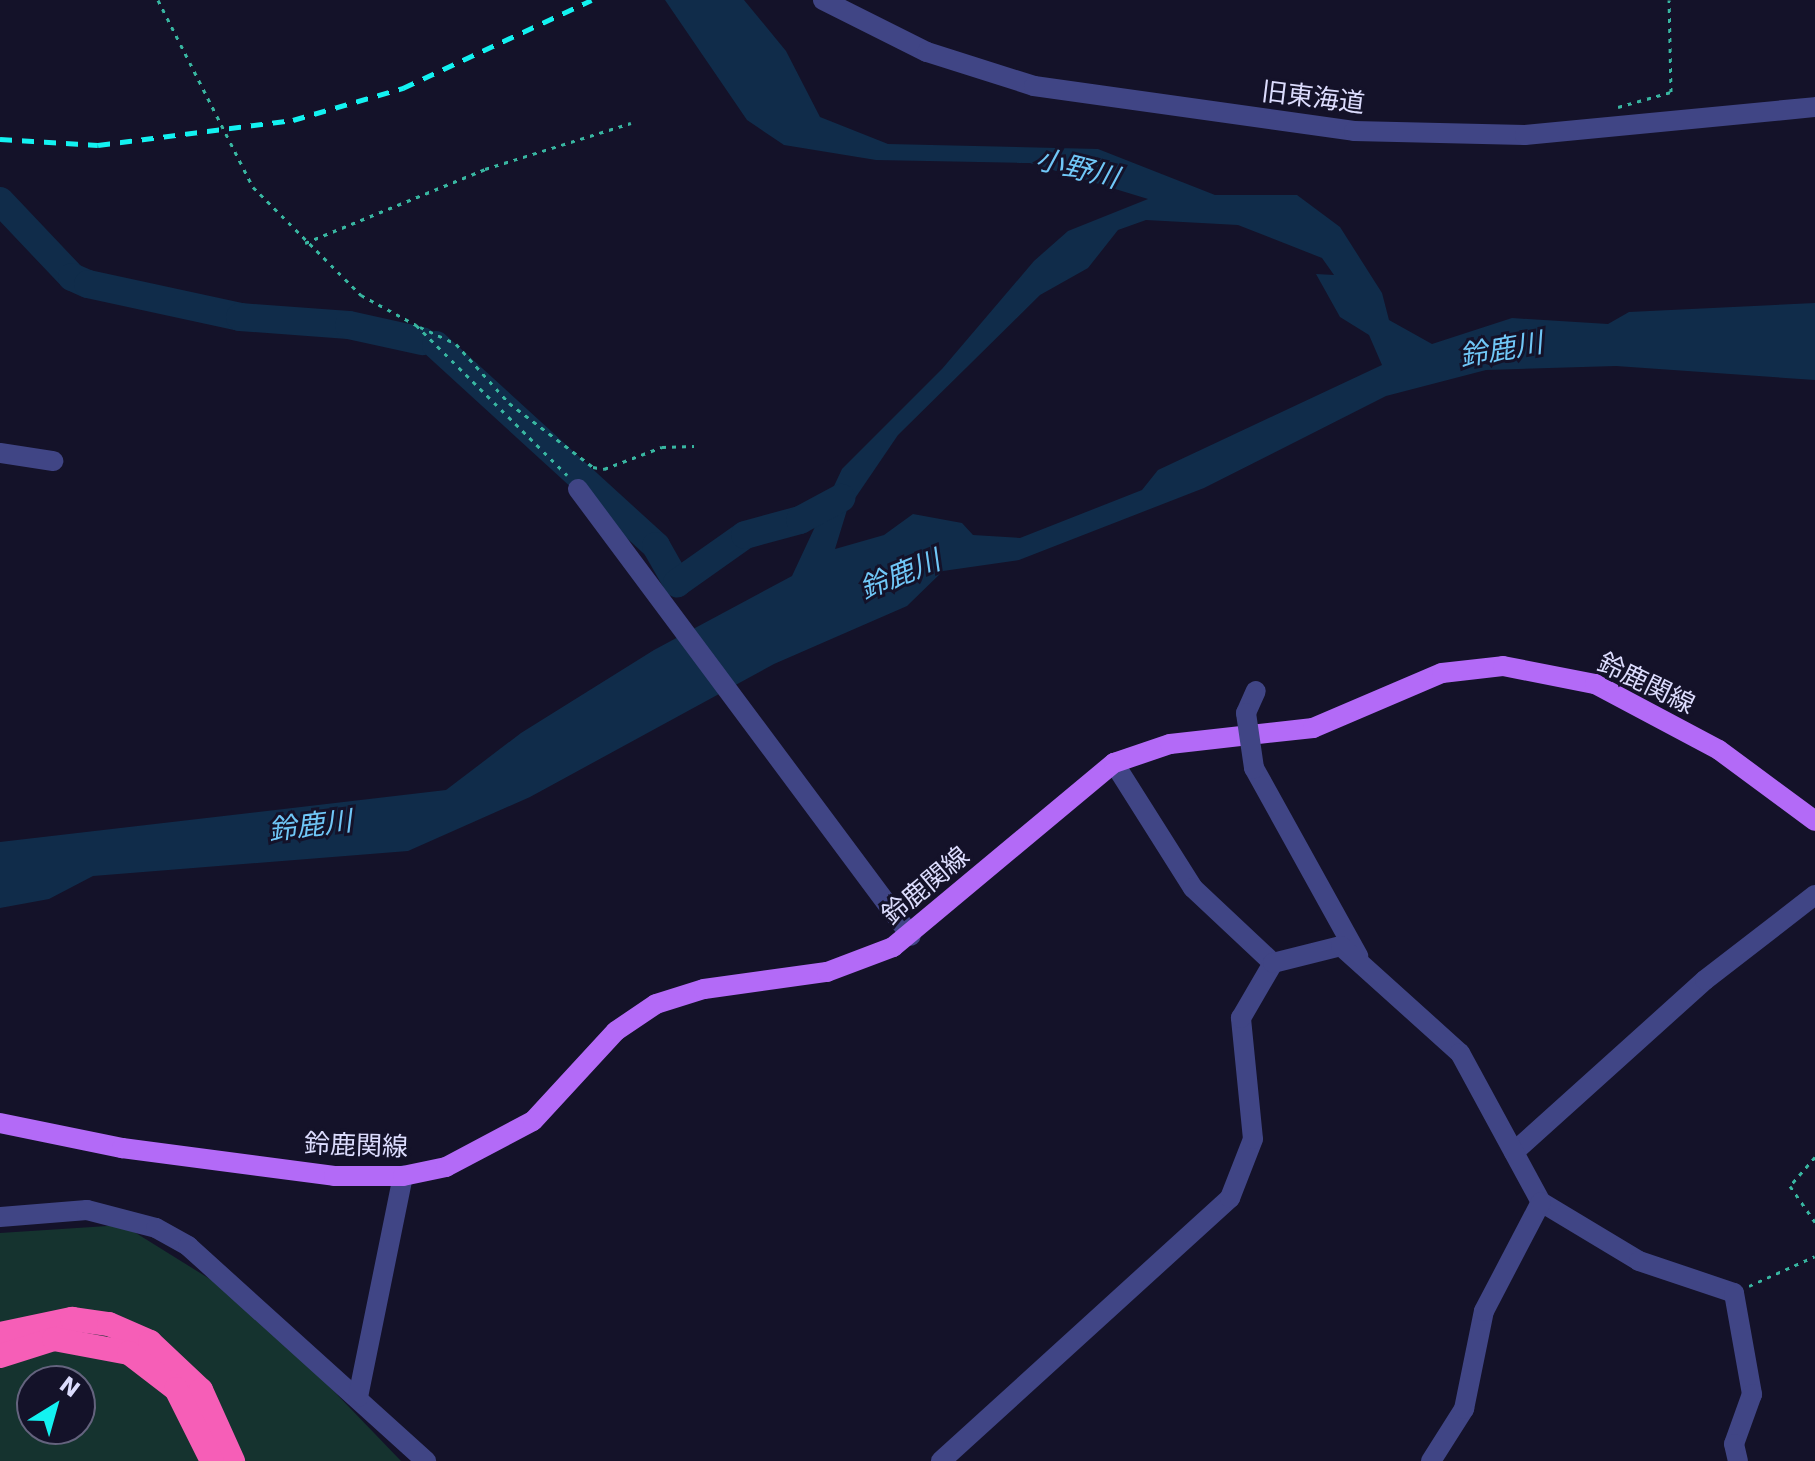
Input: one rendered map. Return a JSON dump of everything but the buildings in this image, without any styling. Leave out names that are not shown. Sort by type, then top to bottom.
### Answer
[{"type":"highway","points":[[0,1334],[72,1319],[109,1324],[150,1342],[201,1390],[233,1461]]},
{"type":"highway","points":[[0,1356],[54,1339],[129,1353],[176,1389],[212,1461]]},
{"type":"main road","name":"鈴鹿関線","points":[[0,1123],[137,1150],[334,1176],[403,1176],[504,1140],[556,1099],[616,1031],[656,1004],[704,989],[827,972],[911,936],[1114,763],[1170,744],[1313,728],[1442,673],[1536,669],[1595,684],[1719,750],[1815,821]]},
{"type":"street","name":"旧東海道","points":[[823,0],[927,52],[1034,86],[1354,131],[1525,135],[1815,107]]},
{"type":"street","points":[[0,453],[53,461]]},
{"type":"street","points":[[578,489],[911,936]]},
{"type":"street","points":[[1256,691],[1246,713],[1254,768],[1359,960]]},
{"type":"street","points":[[1114,763],[1193,888],[1273,963]]},
{"type":"street","points":[[1514,1152],[1705,980],[1815,895]]},
{"type":"street","points":[[941,1461],[1230,1198],[1253,1139],[1241,1018],[1273,963],[1341,946],[1460,1053],[1541,1202],[1639,1261],[1734,1293],[1752,1394],[1734,1444],[1738,1461]]},
{"type":"street","points":[[358,1397],[403,1176]]},
{"type":"street","points":[[1431,1461],[1464,1409],[1484,1311],[1541,1202]]},
{"type":"street","points":[[0,1217],[87,1210],[156,1228],[237,1283],[426,1461]]},
{"type":"path","points":[[158,0],[230,133],[233,157],[305,243],[361,295],[456,344],[509,403],[593,467],[604,469],[662,447],[694,446]]},
{"type":"path","points":[[1669,0],[1671,92]]},
{"type":"path","points":[[305,243],[485,169],[631,123]]},
{"type":"path","points":[[416,325],[578,489]]},
{"type":"path","points":[[1815,1157],[1790,1186],[1815,1222]]},
{"type":"path","points":[[1734,1293],[1815,1256]]},
{"type":"green space","points":[[123,1225],[250,1304],[401,1461],[0,1461],[0,1233]]},
{"type":"water","points":[[665,0],[744,0],[786,51],[820,117],[888,144],[1098,149],[1215,195],[1297,195],[1340,227],[1382,293],[1389,320],[1432,344],[1512,318],[1608,324],[1629,312],[1815,303],[1815,380],[1616,366],[1486,370],[1386,396],[1204,488],[1019,560],[943,571],[907,606],[774,664],[530,797],[408,851],[93,876],[49,899],[0,908],[0,842],[446,790],[521,733],[654,650],[792,576],[842,469],[942,369],[1034,261],[1068,231],[1148,199],[1030,163],[876,160],[784,145],[747,120]],"holes":[[[1146,220],[1238,225],[1322,258],[1334,275],[1316,274],[1340,317],[1369,335],[1382,365],[1158,470],[1142,490],[1020,538],[973,535],[962,523],[913,514],[884,535],[835,549],[847,510],[898,435],[1040,295],[1088,268],[1118,230]]]},
{"type":"waterway","points":[[0,201],[72,277],[88,284],[240,317],[349,325],[422,341]]},
{"type":"waterway","points":[[436,345],[656,546],[677,583],[745,535],[800,520],[841,498]]},
{"type":"railway","points":[[0,139],[98,145],[293,120],[403,88],[592,0]]},
{"type":"water label","name":"小野川","points":[[1077,169]]},
{"type":"water label","name":"鈴鹿川","points":[[1501,350]]},
{"type":"water label","name":"鈴鹿川","points":[[900,575]]},
{"type":"water label","name":"鈴鹿川","points":[[310,826]]}]
